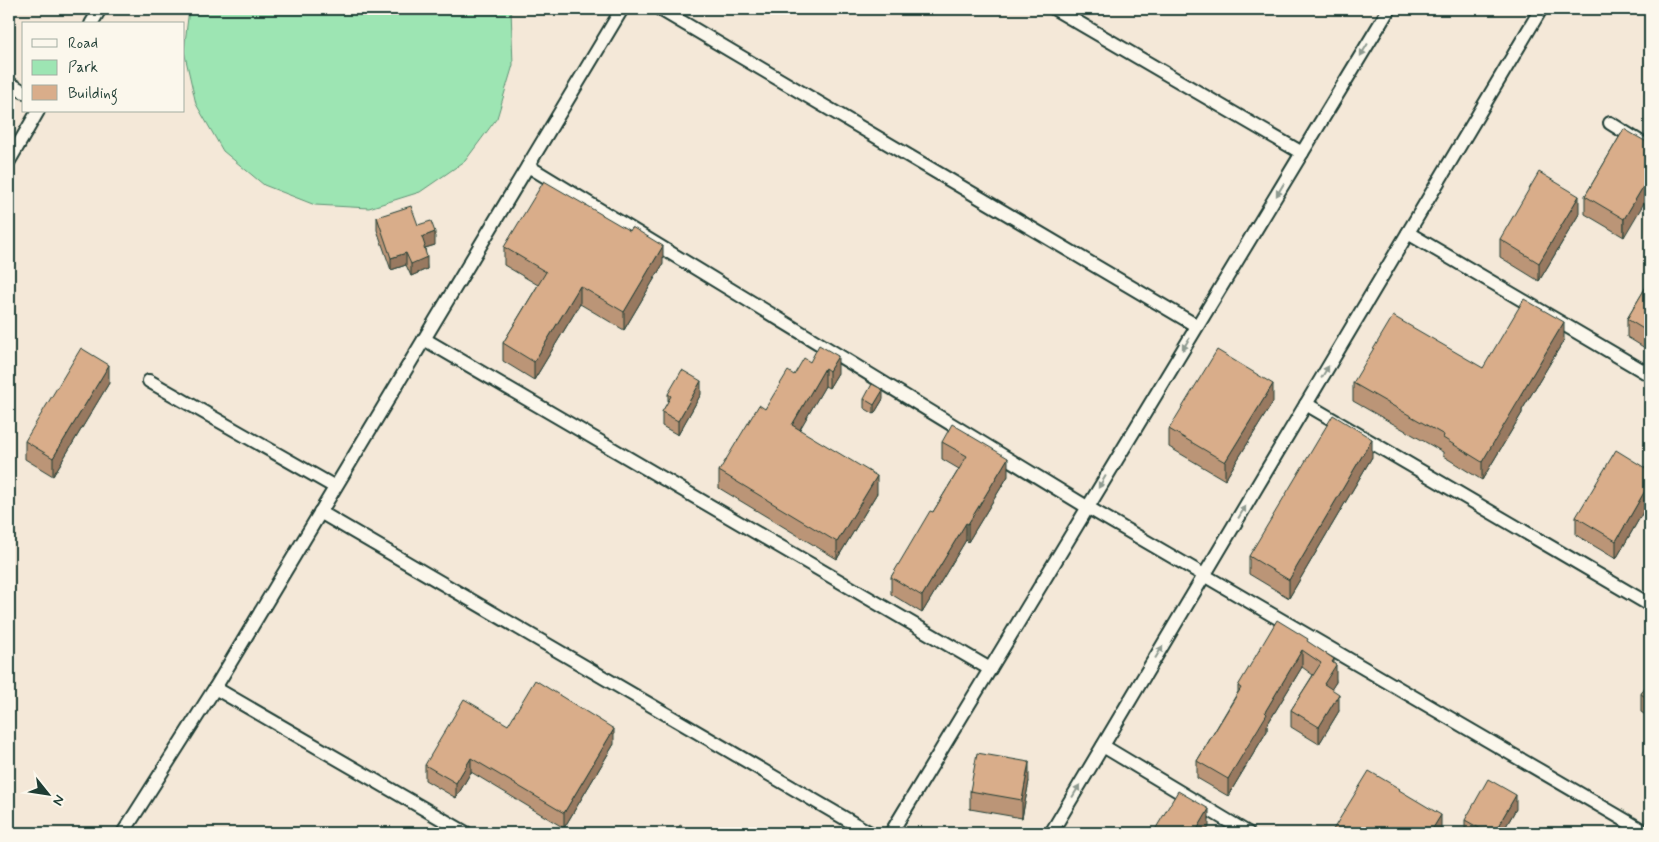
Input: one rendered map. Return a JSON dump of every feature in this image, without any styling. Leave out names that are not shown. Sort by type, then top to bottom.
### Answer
[{"type":"street","points":[[92,22],[100,9]]},
{"type":"street","points":[[124,833],[214,688],[622,9]]},
{"type":"street","points":[[660,9],[1197,326]]},
{"type":"street","points":[[1055,9],[1302,153]]},
{"type":"street","points":[[891,833],[1389,9]]},
{"type":"street","points":[[1051,833],[1541,9]]},
{"type":"street","points":[[9,83],[22,91]]},
{"type":"street","points":[[9,161],[37,112]]},
{"type":"street","points":[[1610,124],[1650,148]]},
{"type":"street","points":[[528,166],[1087,507],[1647,833]]},
{"type":"street","points":[[1408,233],[1650,375]]},
{"type":"street","points":[[424,339],[990,669]]},
{"type":"street","points":[[149,381],[335,487]]},
{"type":"street","points":[[1306,404],[1650,605]]},
{"type":"street","points":[[320,512],[870,833]]},
{"type":"street","points":[[214,688],[466,833]]},
{"type":"street","points":[[1103,746],[1248,833]]},
{"type":"green space","points":[[189,9],[511,9],[513,65],[497,118],[465,161],[420,192],[369,208],[315,205],[264,185],[223,151],[196,104],[185,55]]},
{"type":"building","points":[[1624,129],[1650,144],[1650,175],[1624,219],[1585,196]]},
{"type":"building","points":[[1539,172],[1579,196],[1539,263],[1500,239]]},
{"type":"building","points":[[544,181],[630,231],[632,227],[663,246],[624,312],[580,286],[534,362],[503,343],[546,272],[504,247]]},
{"type":"building","points":[[411,206],[418,225],[431,221],[435,232],[422,237],[427,257],[411,264],[406,253],[391,258],[377,217]]},
{"type":"building","points":[[1650,280],[1650,333],[1627,319]]},
{"type":"building","points":[[1524,299],[1564,322],[1482,462],[1443,438],[1444,435],[1353,383],[1393,316],[1483,368]]},
{"type":"building","points":[[819,345],[838,356],[829,371],[825,368],[792,425],[877,476],[837,542],[719,471],[759,405],[765,409],[788,371],[794,375],[804,358],[810,362]]},
{"type":"building","points":[[81,348],[109,365],[53,458],[25,441]]},
{"type":"building","points":[[1217,350],[1273,384],[1225,462],[1169,429]]},
{"type":"building","points":[[682,370],[701,381],[678,421],[662,412],[671,396],[668,394]]},
{"type":"building","points":[[872,384],[883,390],[874,405],[864,399]]},
{"type":"building","points":[[1333,415],[1372,439],[1289,580],[1249,556]]},
{"type":"building","points":[[952,424],[1008,458],[922,596],[891,577],[930,511],[933,512],[967,456],[942,442]]},
{"type":"building","points":[[1616,450],[1650,471],[1650,482],[1616,541],[1576,517]]},
{"type":"building","points":[[1277,620],[1308,639],[1307,641],[1334,659],[1332,662],[1336,665],[1324,684],[1339,694],[1319,727],[1291,710],[1321,663],[1302,650],[1228,779],[1197,761],[1241,688],[1238,686]]},
{"type":"building","points":[[1650,679],[1650,700],[1641,694]]},
{"type":"building","points":[[535,680],[614,729],[564,813],[471,758],[456,783],[425,765],[464,699],[508,725]]},
{"type":"building","points":[[977,753],[1029,762],[1022,800],[970,791]]},
{"type":"building","points":[[1369,771],[1441,815],[1430,833],[1331,833]]},
{"type":"building","points":[[1488,779],[1516,795],[1494,833],[1488,833],[1465,820]]},
{"type":"building","points":[[1178,791],[1209,809],[1195,833],[1153,833]]},
{"type":"building","points":[[680,825],[693,833],[675,833]]},
{"type":"building","points":[[1623,828],[1632,833],[1620,833]]}]
